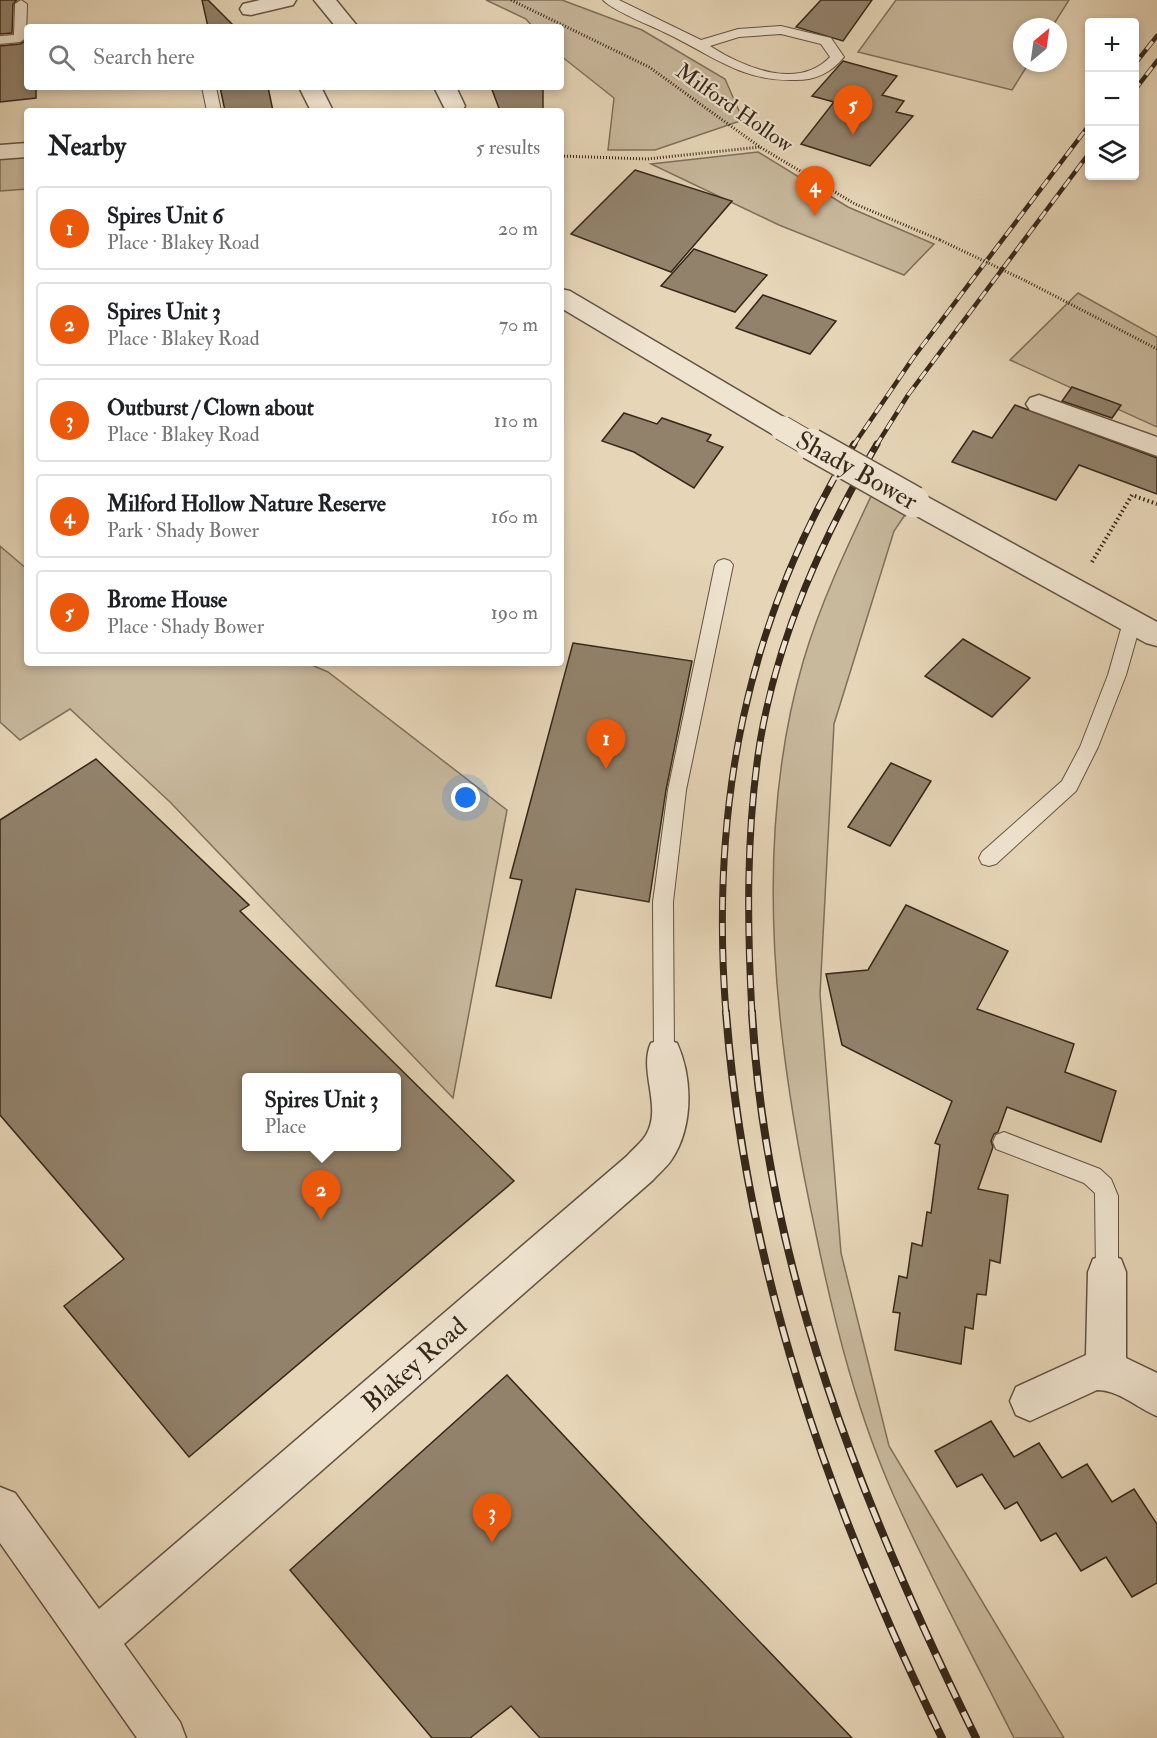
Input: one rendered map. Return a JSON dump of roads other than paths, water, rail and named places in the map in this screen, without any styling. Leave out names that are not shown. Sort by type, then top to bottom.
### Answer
[{"type":"street","points":[[247,4],[285,0]]},
{"type":"street","points":[[325,0],[345,24]]},
{"type":"street","points":[[247,4],[263,24]]},
{"type":"street","points":[[0,152],[24,150]]},
{"type":"street","name":"Shady Bower","points":[[564,299],[782,428],[1144,628]]},
{"type":"street","points":[[1039,404],[1157,447]]},
{"type":"street","name":"Blakey Road","points":[[95,1640],[640,1168],[659,1146],[669,1124],[670,1101],[664,1054]]},
{"type":"street","points":[[1106,1369],[1107,1272]]},
{"type":"street","points":[[1030,1401],[1095,1371],[1106,1369],[1157,1396]]},
{"type":"street","points":[[0,1508],[164,1738]]},
{"type":"lane","points":[[609,0],[748,71],[776,77],[807,76],[826,69],[837,57],[826,41],[780,30],[738,33],[700,45]]},
{"type":"lane","points":[[0,40],[20,38],[21,3]]},
{"type":"lane","points":[[210,90],[213,108]]},
{"type":"lane","points":[[664,1054],[663,902],[677,790],[724,566]]},
{"type":"lane","points":[[988,858],[1069,786],[1097,726],[1116,675],[1144,628]]},
{"type":"lane","points":[[1004,1142],[1092,1176],[1103,1186],[1107,1196],[1107,1272]]},
{"type":"railway","points":[[1139,59],[1157,36]]},
{"type":"railway","points":[[1139,84],[1157,61]]},
{"type":"railway","points":[[853,446],[913,358],[1088,126]]},
{"type":"railway","points":[[876,446],[908,395],[1085,159]]},
{"type":"railway","points":[[726,1014],[722,937],[724,863],[731,790],[743,718],[761,648],[786,579],[817,511],[854,444]]},
{"type":"railway","points":[[752,1014],[749,946],[750,843],[755,776],[768,702],[778,663],[805,588],[838,515],[877,444]]},
{"type":"railway","points":[[726,1012],[736,1108],[752,1202],[773,1294],[799,1385],[829,1475],[863,1563],[942,1738]]},
{"type":"railway","points":[[752,1012],[761,1107],[777,1202],[799,1294],[827,1386],[896,1565],[976,1738]]},
{"type":"place","name":"Brome House","points":[[853,135]]},
{"type":"place","name":"Milford Hollow Nature Reserve","points":[[815,216]]},
{"type":"place","name":"Spires Unit 6","points":[[606,769]]},
{"type":"place","name":"Spires Unit 3","points":[[321,1220]]},
{"type":"place","name":"Outburst / Clown about","points":[[492,1543]]}]
